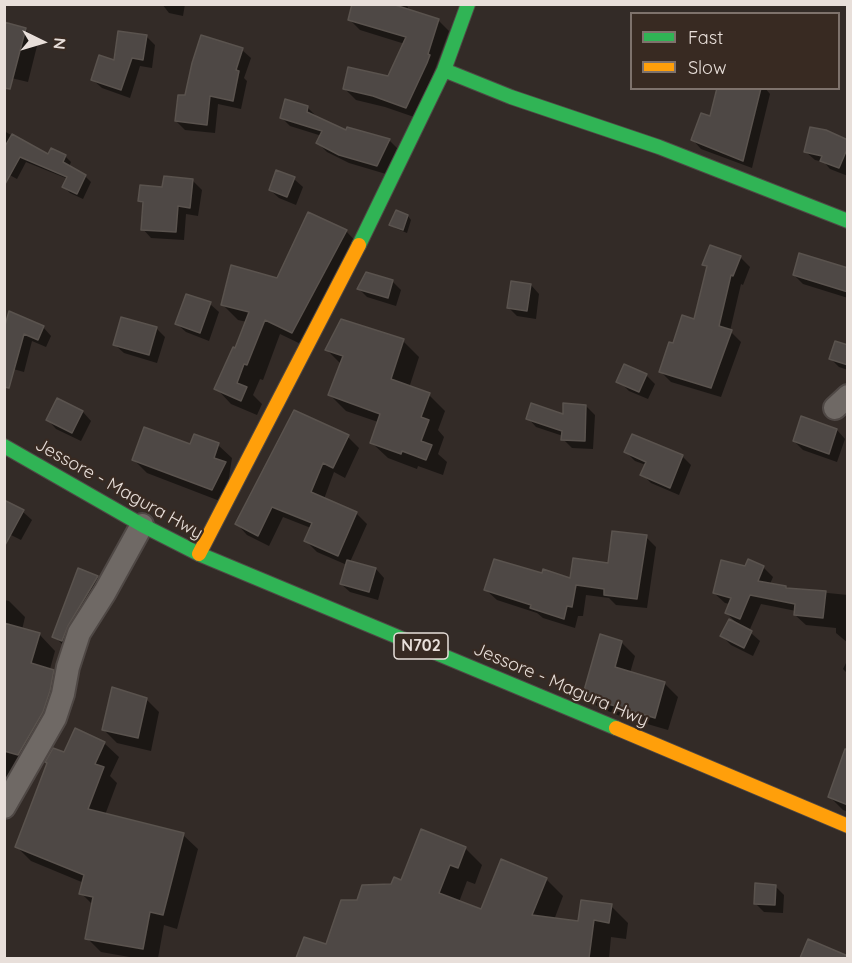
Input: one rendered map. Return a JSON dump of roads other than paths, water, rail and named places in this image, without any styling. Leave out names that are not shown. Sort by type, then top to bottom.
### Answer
[{"type":"main road","points":[[199,554],[362,242],[444,69],[468,4]]},
{"type":"main road","points":[[444,69],[511,97],[659,147],[848,221]]},
{"type":"main road","name":"Jessore - Magura Hwy","points":[[4,446],[142,525],[199,554],[848,826]]},
{"type":"street","points":[[4,807],[55,718],[79,633],[142,525]]}]
